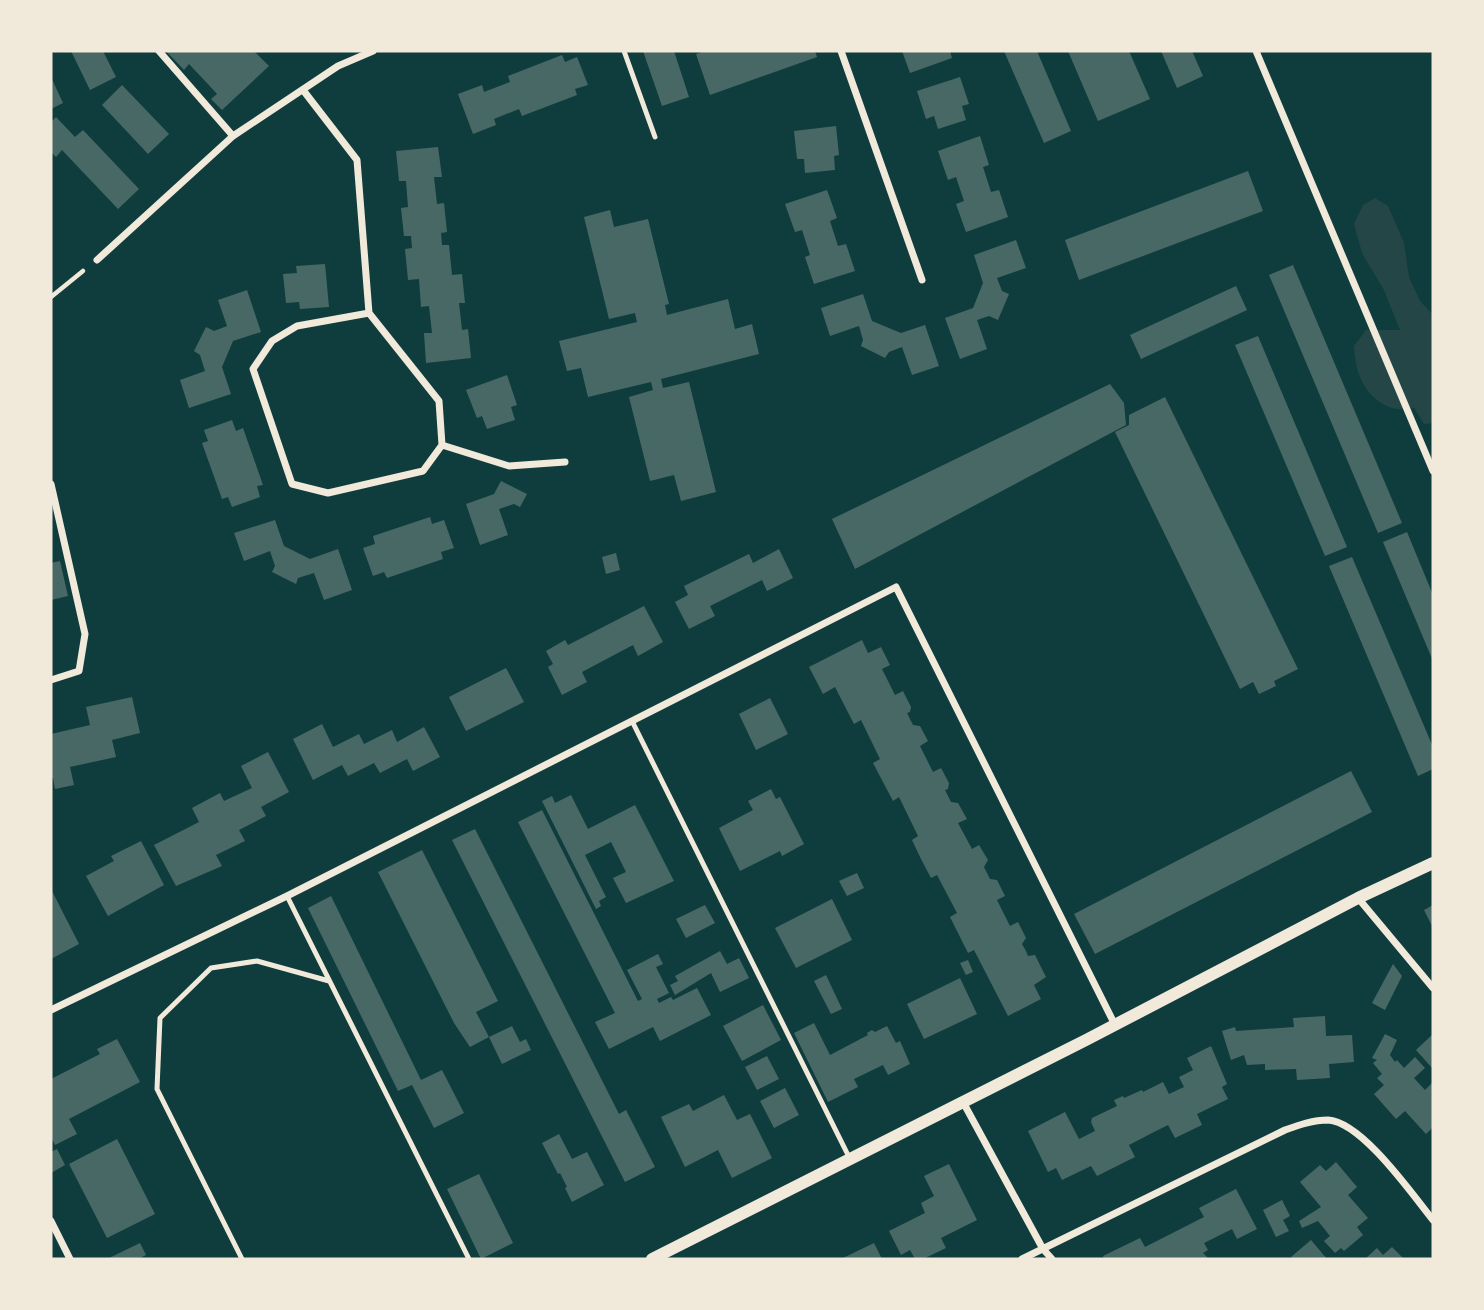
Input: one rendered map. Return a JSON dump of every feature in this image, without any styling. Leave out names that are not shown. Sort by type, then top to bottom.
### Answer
[{"type":"street","points":[[159,51],[233,136]]},
{"type":"street","points":[[97,260],[233,136],[338,66],[373,51]]},
{"type":"street","points":[[841,51],[922,280]]},
{"type":"street","points":[[1256,51],[1433,471]]},
{"type":"street","points":[[303,90],[357,160],[369,313],[439,401],[442,444],[423,471],[328,492],[292,484],[253,369],[272,341],[297,326],[369,313]]},
{"type":"street","points":[[442,444],[509,466],[565,462]]},
{"type":"street","points":[[51,484],[85,634],[79,671],[51,680]]},
{"type":"street","points":[[51,1010],[287,896],[896,587],[1115,1026]]},
{"type":"street","points":[[652,1259],[1115,1026],[1358,898],[1433,863]]},
{"type":"street","points":[[1358,898],[1433,988]]},
{"type":"street","points":[[963,1102],[1043,1249],[1052,1259]]},
{"type":"street","points":[[1022,1259],[1285,1130],[1307,1122],[1330,1120],[1352,1129],[1366,1141],[1433,1220]]},
{"type":"street","points":[[51,1221],[70,1259]]},
{"type":"lane","points":[[624,51],[655,137]]},
{"type":"lane","points":[[632,721],[850,1159]]},
{"type":"lane","points":[[287,896],[469,1259]]},
{"type":"lane","points":[[242,1259],[157,1089],[160,1018],[211,968],[257,961],[329,981]]},
{"type":"path","points":[[51,297],[97,260]]},
{"type":"shaded area","points":[[1375,198],[1388,206],[1404,243],[1409,277],[1420,301],[1433,315],[1433,423],[1424,424],[1414,408],[1392,408],[1374,398],[1363,383],[1356,365],[1354,346],[1366,330],[1400,330],[1384,290],[1362,253],[1354,224],[1363,205]]},
{"type":"building","points":[[71,51],[103,51],[116,77],[90,90]]},
{"type":"building","points":[[166,51],[254,51],[269,66],[222,110],[211,99],[217,94],[189,64],[184,70]]},
{"type":"building","points":[[643,51],[674,51],[689,97],[662,106]]},
{"type":"building","points":[[705,51],[815,51],[817,57],[710,95],[696,54]]},
{"type":"building","points":[[902,51],[950,51],[952,58],[910,73]]},
{"type":"building","points":[[1004,51],[1037,51],[1071,131],[1044,143]]},
{"type":"building","points":[[1068,51],[1129,51],[1150,99],[1098,121]]},
{"type":"building","points":[[1161,51],[1192,51],[1203,76],[1177,88]]},
{"type":"building","points":[[562,55],[565,62],[577,57],[588,85],[575,89],[577,95],[522,116],[519,109],[494,119],[496,125],[473,134],[458,94],[482,85],[484,92],[510,82],[508,76]]},
{"type":"building","points":[[51,77],[63,103],[51,109]]},
{"type":"building","points":[[960,77],[969,104],[962,106],[966,120],[938,129],[934,116],[926,119],[917,91]]},
{"type":"building","points":[[122,85],[169,134],[148,154],[102,105]]},
{"type":"building","points":[[56,117],[75,137],[83,130],[139,189],[118,209],[62,150],[56,157],[51,152],[51,122]]},
{"type":"building","points":[[836,126],[839,155],[834,156],[835,170],[805,173],[804,159],[797,159],[794,131]]},
{"type":"building","points":[[980,136],[989,165],[983,167],[991,192],[999,190],[1008,217],[966,232],[956,204],[964,201],[956,177],[948,180],[938,151]]},
{"type":"building","points":[[438,147],[442,177],[434,177],[437,204],[444,203],[447,232],[441,233],[442,245],[449,245],[452,275],[462,274],[465,303],[459,303],[462,330],[468,329],[471,358],[426,363],[424,333],[432,333],[429,306],[421,307],[419,279],[408,280],[405,249],[412,248],[411,236],[404,236],[401,208],[408,207],[406,181],[399,181],[396,151]]},
{"type":"building","points":[[1248,171],[1263,211],[1079,280],[1065,240]]},
{"type":"building","points":[[827,190],[837,218],[830,221],[838,246],[846,244],[855,271],[814,284],[805,257],[810,255],[802,230],[795,232],[785,204]]},
{"type":"building","points":[[610,210],[614,227],[648,219],[669,304],[665,305],[667,315],[728,299],[735,329],[752,324],[759,354],[661,379],[663,388],[689,382],[716,492],[681,501],[674,475],[650,481],[629,397],[653,390],[651,382],[588,397],[581,368],[567,371],[559,341],[637,322],[635,313],[609,319],[584,217]]},
{"type":"building","points":[[1016,240],[1026,268],[997,278],[1002,291],[1009,294],[998,320],[989,316],[977,320],[987,349],[960,359],[945,318],[973,308],[983,283],[974,255]]},
{"type":"building","points":[[325,264],[329,307],[300,309],[299,302],[286,303],[283,274],[297,273],[296,266]]},
{"type":"building","points":[[1293,265],[1402,523],[1378,533],[1269,275]]},
{"type":"building","points":[[1236,286],[1247,310],[1141,359],[1130,335]]},
{"type":"building","points":[[247,290],[261,332],[233,341],[222,367],[231,394],[189,408],[180,380],[205,371],[200,355],[194,351],[206,327],[214,331],[227,326],[218,300]]},
{"type":"building","points":[[863,294],[872,321],[901,333],[925,325],[939,366],[912,375],[902,347],[889,352],[885,358],[861,346],[863,340],[859,326],[830,336],[821,308]]},
{"type":"building","points":[[1258,336],[1347,547],[1325,556],[1235,345]]},
{"type":"building","points":[[507,375],[517,405],[511,407],[515,420],[487,429],[482,416],[477,418],[466,390]]},
{"type":"building","points":[[1110,384],[1124,403],[1126,425],[855,569],[832,519]]},
{"type":"building","points":[[1165,397],[1298,669],[1274,681],[1276,686],[1259,694],[1253,682],[1240,689],[1115,432],[1129,425],[1129,415]]},
{"type":"building","points":[[232,420],[236,431],[243,428],[263,485],[257,486],[260,497],[232,507],[228,497],[222,499],[202,443],[208,441],[204,430]]},
{"type":"building","points":[[501,481],[527,494],[520,507],[514,504],[499,509],[508,535],[480,545],[466,504],[494,494]]},
{"type":"building","points":[[430,517],[432,524],[444,520],[454,548],[441,552],[443,559],[387,578],[384,572],[373,576],[363,548],[375,544],[373,536]]},
{"type":"building","points":[[275,520],[284,546],[310,559],[338,549],[352,590],[324,600],[314,573],[298,578],[296,584],[272,572],[275,566],[270,551],[244,561],[234,533]]},
{"type":"building","points":[[1407,532],[1433,595],[1433,661],[1383,542]]},
{"type":"building","points":[[779,549],[793,578],[767,591],[762,580],[710,606],[715,616],[689,629],[675,602],[688,595],[684,586],[749,554],[753,563]]},
{"type":"building","points":[[616,553],[620,570],[606,574],[602,557]]},
{"type":"building","points":[[1352,557],[1433,747],[1433,769],[1418,776],[1329,566]]},
{"type":"building","points":[[60,561],[68,596],[51,600],[51,563]]},
{"type":"building","points":[[644,606],[663,642],[638,656],[633,645],[582,672],[587,682],[562,695],[548,667],[553,664],[546,651],[565,640],[568,645]]},
{"type":"building","points":[[862,640],[868,653],[881,647],[890,665],[882,669],[895,695],[903,691],[911,707],[907,713],[913,725],[920,726],[928,741],[920,746],[933,772],[941,768],[949,783],[948,789],[945,790],[951,802],[958,803],[967,819],[958,823],[972,849],[979,845],[988,860],[984,867],[990,879],[997,880],[1005,896],[997,900],[1010,926],[1018,922],[1026,938],[1022,944],[1028,956],[1035,955],[1046,977],[1034,985],[1041,999],[1008,1016],[974,950],[968,953],[950,917],[957,913],[937,875],[931,878],[921,859],[912,840],[918,836],[899,797],[893,801],[873,763],[880,759],[861,720],[854,724],[835,687],[823,694],[809,667]]},
{"type":"building","points":[[506,668],[524,702],[466,731],[449,697]]},
{"type":"building","points":[[132,697],[140,733],[112,740],[116,757],[70,767],[74,785],[55,789],[51,778],[51,734],[90,725],[86,707]]},
{"type":"building","points":[[770,698],[788,734],[756,750],[739,714]]},
{"type":"building","points":[[322,724],[333,747],[359,734],[364,744],[392,730],[397,742],[424,727],[440,757],[413,771],[407,759],[380,773],[374,763],[348,776],[342,765],[313,780],[293,739]]},
{"type":"building","points":[[268,752],[289,792],[261,807],[266,816],[239,830],[245,841],[216,855],[222,866],[176,886],[154,845],[199,822],[192,808],[220,793],[224,801],[252,788],[241,766]]},
{"type":"building","points":[[1351,771],[1372,812],[1095,954],[1074,914]]},
{"type":"building","points":[[771,789],[776,799],[780,797],[804,844],[782,856],[780,851],[740,871],[719,828],[753,810],[748,801]]},
{"type":"building","points":[[571,795],[588,829],[635,805],[674,881],[626,903],[613,878],[626,872],[611,842],[585,855],[606,897],[599,901],[601,906],[596,909],[542,801],[552,796],[555,803]]},
{"type":"building","points":[[542,810],[638,1001],[642,999],[627,970],[658,954],[663,964],[656,967],[669,993],[657,999],[659,1003],[671,997],[673,1000],[697,988],[711,1015],[660,1041],[653,1027],[609,1049],[595,1022],[615,1013],[518,822]]},
{"type":"building","points":[[475,829],[619,1114],[626,1110],[655,1167],[625,1182],[452,840]]},
{"type":"building","points":[[141,841],[164,885],[108,916],[86,876],[114,861],[111,856]]},
{"type":"building","points":[[422,850],[498,1001],[476,1012],[489,1037],[470,1047],[454,1023],[378,872]]},
{"type":"building","points":[[857,873],[864,888],[847,896],[839,881]]},
{"type":"building","points":[[51,889],[79,944],[51,959]]},
{"type":"building","points":[[331,896],[421,1080],[442,1070],[464,1113],[434,1128],[412,1085],[398,1091],[308,908]]},
{"type":"building","points":[[832,899],[852,940],[796,968],[775,928]]},
{"type":"building","points":[[705,905],[715,923],[686,938],[676,919]]},
{"type":"building","points":[[1433,905],[1433,928],[1424,910]]},
{"type":"building","points":[[720,951],[727,964],[739,958],[749,978],[720,992],[711,973],[675,995],[670,985],[678,981],[675,976]]},
{"type":"building","points":[[968,960],[973,972],[966,975],[960,963]]},
{"type":"building","points":[[1393,964],[1402,976],[1385,1010],[1372,1003]]},
{"type":"building","points":[[826,975],[842,1009],[831,1014],[814,981]]},
{"type":"building","points":[[960,978],[977,1014],[924,1039],[907,1004]]},
{"type":"building","points":[[763,1005],[781,1040],[742,1061],[723,1026]]},
{"type":"building","points":[[1325,1016],[1326,1036],[1352,1035],[1354,1062],[1329,1064],[1330,1078],[1297,1080],[1296,1069],[1265,1070],[1265,1064],[1247,1065],[1244,1055],[1231,1060],[1222,1031],[1235,1027],[1236,1031],[1294,1027],[1293,1018]]},
{"type":"building","points":[[814,1023],[830,1055],[868,1035],[872,1030],[875,1032],[887,1026],[896,1043],[900,1041],[910,1064],[888,1075],[883,1065],[854,1079],[858,1087],[828,1102],[794,1033]]},
{"type":"building","points":[[512,1026],[520,1042],[526,1039],[531,1050],[502,1064],[489,1037]]},
{"type":"building","points":[[1385,1034],[1397,1040],[1390,1055],[1395,1062],[1397,1060],[1404,1068],[1415,1057],[1425,1068],[1414,1078],[1425,1090],[1433,1082],[1433,1127],[1426,1134],[1405,1111],[1396,1119],[1374,1094],[1384,1085],[1377,1078],[1382,1074],[1373,1063],[1377,1060],[1372,1058]]},
{"type":"building","points":[[1433,1034],[1433,1069],[1416,1050]]},
{"type":"building","points":[[117,1039],[140,1082],[69,1119],[77,1134],[55,1145],[51,1137],[51,1079],[100,1054],[97,1049]]},
{"type":"building","points":[[1211,1046],[1227,1084],[1222,1087],[1228,1099],[1197,1114],[1202,1125],[1175,1138],[1168,1125],[1129,1145],[1135,1157],[1097,1176],[1091,1166],[1062,1180],[1056,1168],[1048,1172],[1028,1131],[1065,1112],[1079,1139],[1095,1131],[1092,1118],[1117,1106],[1114,1100],[1142,1090],[1143,1092],[1163,1082],[1169,1094],[1184,1087],[1179,1077],[1193,1070],[1187,1058]]},
{"type":"building","points":[[767,1056],[779,1079],[757,1090],[745,1067]]},
{"type":"building","points":[[785,1088],[799,1115],[774,1128],[760,1101]]},
{"type":"building","points":[[724,1095],[737,1120],[750,1114],[772,1158],[732,1178],[718,1150],[685,1167],[661,1117],[689,1104],[693,1111]]},
{"type":"building","points":[[559,1134],[572,1159],[587,1152],[604,1185],[572,1202],[560,1173],[558,1174],[542,1143]]},
{"type":"building","points":[[117,1139],[155,1214],[107,1238],[69,1164]]},
{"type":"building","points":[[57,1149],[65,1165],[51,1173],[51,1152]]},
{"type":"building","points":[[1336,1162],[1357,1187],[1348,1195],[1368,1218],[1357,1227],[1363,1235],[1344,1251],[1341,1248],[1335,1253],[1324,1241],[1330,1236],[1318,1221],[1302,1228],[1299,1221],[1321,1207],[1300,1182],[1320,1165],[1326,1171]]},
{"type":"building","points":[[949,1164],[977,1220],[941,1238],[946,1248],[923,1259],[915,1259],[910,1250],[901,1255],[889,1231],[925,1213],[921,1203],[934,1196],[924,1176]]},
{"type":"building","points":[[479,1174],[513,1243],[481,1259],[447,1189]]},
{"type":"building","points":[[1236,1189],[1257,1229],[1237,1239],[1232,1229],[1204,1243],[1208,1250],[1203,1253],[1209,1259],[1104,1259],[1103,1256],[1140,1238],[1145,1247],[1204,1217],[1199,1208]]},
{"type":"building","points":[[1282,1200],[1290,1216],[1283,1220],[1289,1231],[1276,1237],[1263,1210]]},
{"type":"building","points":[[1311,1240],[1327,1259],[1291,1257]]},
{"type":"building","points":[[140,1243],[146,1255],[138,1259],[107,1259]]},
{"type":"building","points":[[874,1243],[882,1259],[841,1259]]},
{"type":"building","points":[[1392,1247],[1404,1259],[1365,1259],[1377,1248],[1383,1255]]}]
